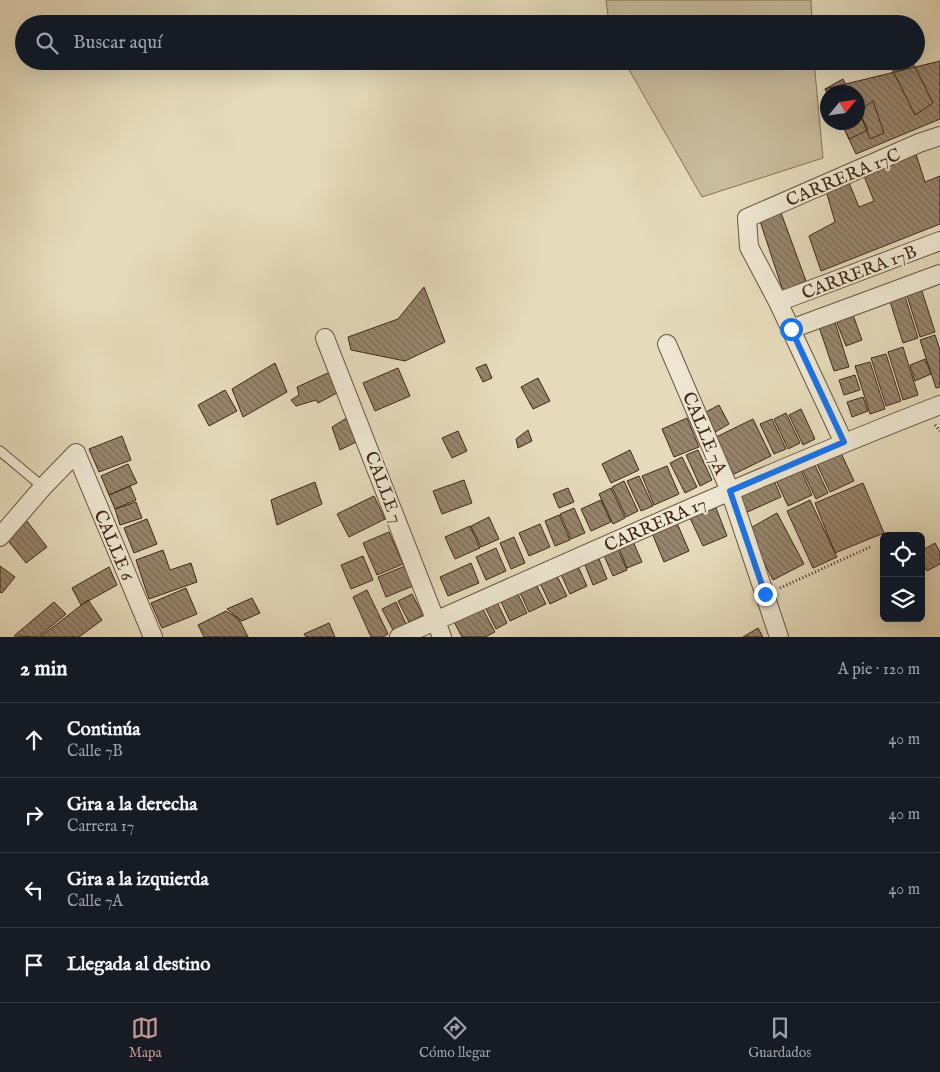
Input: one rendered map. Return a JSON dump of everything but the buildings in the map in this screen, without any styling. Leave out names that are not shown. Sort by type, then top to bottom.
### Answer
[{"type":"street","name":"CARRERA 17C","points":[[778,302],[749,247],[747,218],[940,136]]},
{"type":"street","name":"CARRERA 17B","points":[[778,302],[940,241]]},
{"type":"street","name":"CARRERA 17B","points":[[791,329],[940,274]]},
{"type":"street","points":[[778,302],[844,442]]},
{"type":"street","name":"CALLE 7","points":[[325,338],[439,629]]},
{"type":"street","name":"CALLE 7A","points":[[667,344],[730,491],[779,637]]},
{"type":"street","name":"CARRERA 17","points":[[399,637],[439,629],[730,491],[844,442],[940,405]]},
{"type":"street","name":"CALLE 6","points":[[43,487],[76,454],[152,637]]},
{"type":"street","points":[[0,537],[43,487]]},
{"type":"lane","points":[[0,451],[43,487]]},
{"type":"path","points":[[765,594],[870,548]]},
{"type":"shaded area","points":[[606,0],[811,0],[812,15],[608,15]]},
{"type":"shaded area","points":[[629,70],[815,70],[823,158],[702,197]]},
{"type":"route","points":[[765,594],[730,491],[844,442],[791,329]]}]
